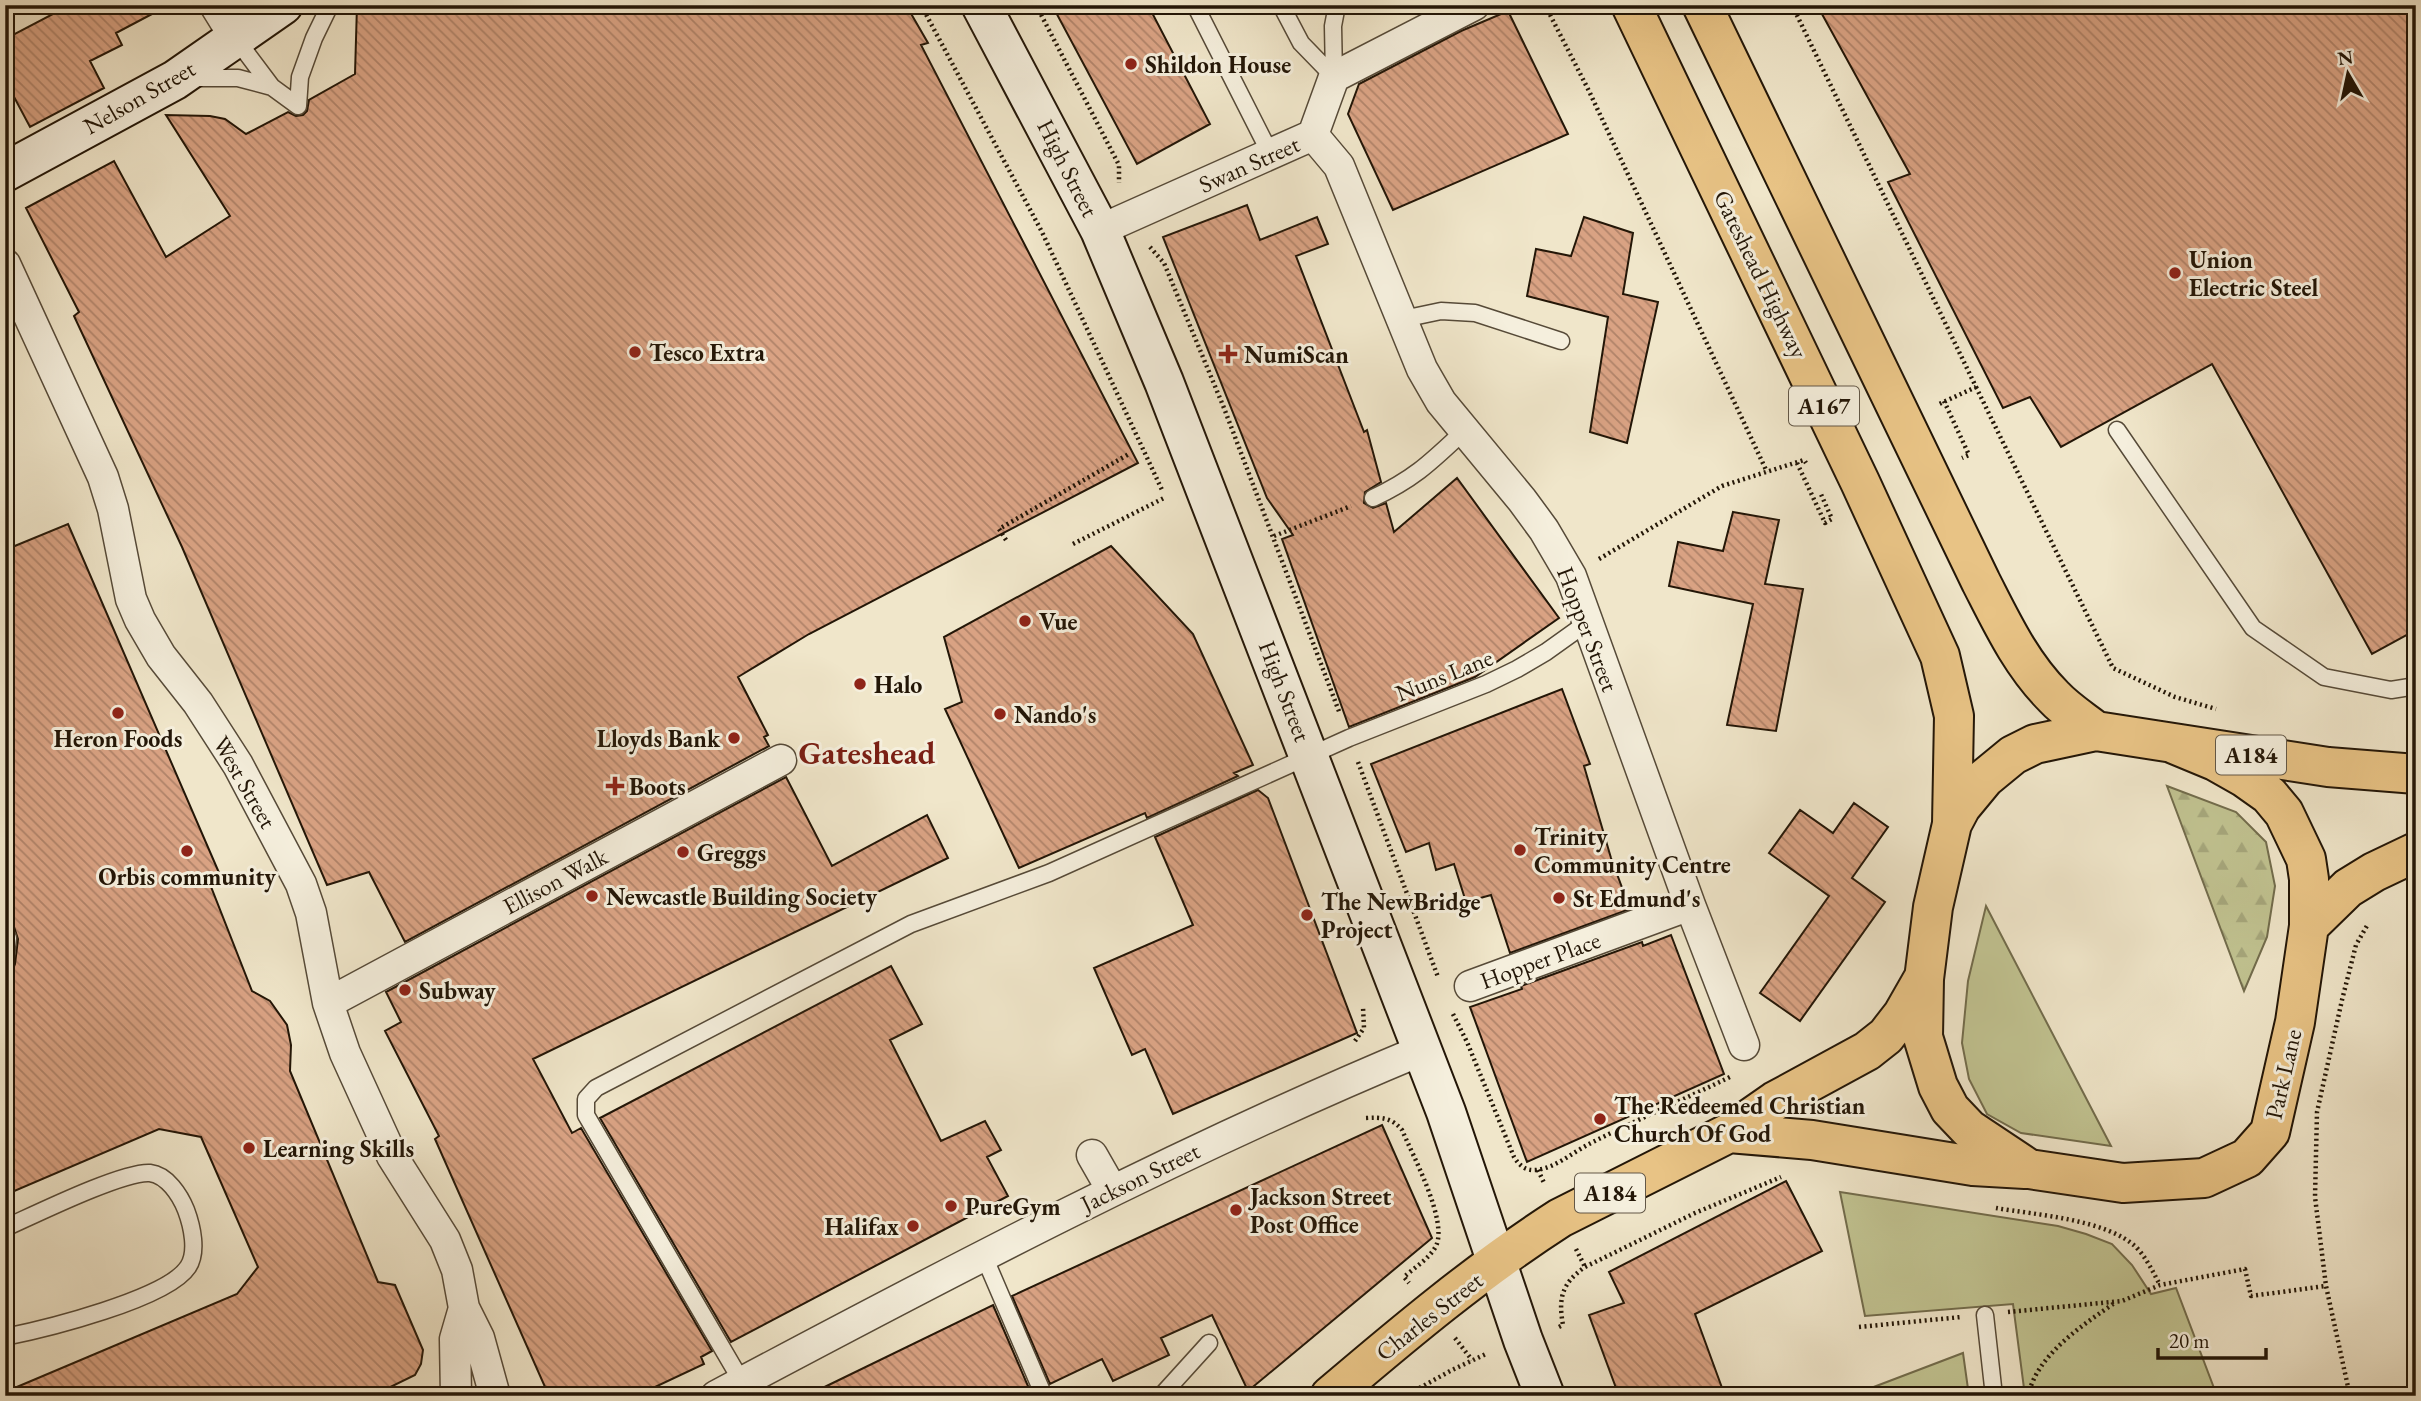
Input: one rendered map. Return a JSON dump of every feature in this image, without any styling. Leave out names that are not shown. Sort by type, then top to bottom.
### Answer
[{"type":"highway","name":"Gateshead Highway","points":[[1631,5],[1871,505],[1940,656],[1954,716],[1952,824]]},
{"type":"highway","name":"A167","points":[[1702,5],[1981,582],[2016,648],[2054,698],[2096,731]]},
{"type":"highway","name":"Park Lane","points":[[2029,1170],[1969,1129],[1950,1109],[1938,1086],[1923,1037],[1924,979],[1933,907],[1952,824],[1970,795],[1985,778],[2013,755],[2035,744],[2096,731],[2339,768],[2416,774]]},
{"type":"highway","name":"Park Lane","points":[[1729,1133],[1812,1140],[1973,1166],[2029,1170],[2123,1183],[2204,1178],[2246,1158],[2270,1132],[2295,1022],[2309,926],[2309,879],[2306,859],[2284,813],[2269,795],[2215,761],[2174,744]]},
{"type":"highway","points":[[2309,926],[2348,888],[2416,852]]},
{"type":"highway","name":"Park Lane","points":[[1496,1262],[1560,1218],[1729,1133],[1775,1101],[1867,1051],[1886,1036],[1924,979]]},
{"type":"highway","name":"Charles Street","points":[[1330,1396],[1496,1262]]},
{"type":"street","points":[[215,5],[236,39]]},
{"type":"street","name":"Nelson Street","points":[[5,172],[175,80],[283,5]]},
{"type":"street","name":"High Street","points":[[981,5],[1100,230],[1173,405],[1422,1050],[1545,1396]]},
{"type":"street","points":[[1334,77],[1474,5]]},
{"type":"street","name":"Swan Street","points":[[1100,230],[1313,135],[1334,77]]},
{"type":"street","name":"Hopper Street","points":[[1313,135],[1339,166],[1428,380],[1463,432],[1522,500],[1544,530],[1571,576],[1690,905],[1744,1045]]},
{"type":"street","name":"West Street","points":[[5,264],[103,477],[113,509],[131,599],[140,620],[161,656],[198,703],[239,765],[301,884],[312,914],[328,1003],[345,1053],[392,1156],[445,1240],[457,1270],[464,1308],[479,1338],[495,1396]]},
{"type":"street","name":"Ellison Walk","points":[[328,1003],[781,760]]},
{"type":"street","name":"Hopper Place","points":[[1459,994],[1690,905]]},
{"type":"street","name":"Jackson Street","points":[[716,1396],[983,1254],[1112,1190],[1338,1085],[1422,1050]]},
{"type":"street","points":[[1092,1155],[1112,1190]]},
{"type":"street","name":"West Street","points":[[456,1396],[455,1339],[464,1308]]},
{"type":"lane","points":[[236,39],[272,87],[298,106],[300,76],[330,5]]},
{"type":"lane","points":[[1195,5],[1271,155]]},
{"type":"lane","points":[[1281,5],[1301,43],[1334,77]]},
{"type":"lane","points":[[1334,77],[1332,26],[1338,5]]},
{"type":"lane","points":[[175,80],[238,78],[272,87]]},
{"type":"lane","points":[[1403,319],[1441,311],[1475,313],[1561,341]]},
{"type":"lane","points":[[2117,430],[2253,628],[2324,677],[2391,690],[2416,686]]},
{"type":"lane","points":[[1373,498],[1420,473],[1463,432]]},
{"type":"lane","name":"Nuns Lane","points":[[742,1382],[586,1115],[586,1099],[596,1088],[911,924],[1049,873],[1310,756],[1517,669],[1588,622]]},
{"type":"lane","points":[[5,933],[8,938],[5,962]]},
{"type":"lane","points":[[5,1228],[108,1184],[151,1173],[169,1183],[177,1192],[185,1207],[193,1241],[188,1267],[163,1289],[144,1298],[5,1337]]},
{"type":"lane","points":[[983,1254],[1044,1396]]},
{"type":"lane","points":[[1985,1315],[1994,1396]]},
{"type":"lane","points":[[1161,1396],[1209,1343]]},
{"type":"path","points":[[921,5],[1042,232],[1171,510]]},
{"type":"path","points":[[1545,5],[1595,103],[1767,472]]},
{"type":"path","points":[[1793,5],[2113,668],[2175,697],[2221,710]]},
{"type":"path","points":[[1936,404],[1976,387]]},
{"type":"path","points":[[1944,401],[1969,456],[1962,458],[1956,446]]},
{"type":"path","points":[[1006,540],[999,529],[1129,454]]},
{"type":"path","points":[[1571,576],[1722,486],[1804,460]]},
{"type":"path","points":[[1797,463],[1825,523],[1832,519],[1819,490]]},
{"type":"path","points":[[1073,544],[1166,497]]},
{"type":"path","points":[[1274,536],[1373,498]]},
{"type":"path","points":[[2350,1396],[2326,1286],[2315,1197],[2317,1112],[2356,945],[2369,923]]},
{"type":"path","points":[[1420,926],[1440,981]]},
{"type":"path","points":[[1459,994],[1456,1022],[1468,1042],[1514,1157],[1518,1164],[1527,1170],[1538,1170],[1565,1159],[1588,1144],[1753,1066],[1744,1045]]},
{"type":"path","points":[[1352,1044],[1364,1028],[1365,1018],[1361,1002]]},
{"type":"path","points":[[1366,1118],[1387,1118],[1402,1130],[1438,1222],[1437,1244],[1404,1277],[1472,1360]]},
{"type":"path","points":[[1563,1325],[1562,1298],[1566,1285],[1572,1276],[1585,1267],[1729,1198],[1792,1172]]},
{"type":"path","points":[[1987,1206],[2066,1220],[2112,1232],[2134,1246],[2147,1260],[2160,1285]]},
{"type":"path","points":[[2028,1396],[2031,1381],[2068,1335],[2119,1301],[2160,1285],[2245,1269],[2251,1296],[2326,1286]]},
{"type":"path","points":[[1405,1396],[1486,1354]]},
{"type":"path","points":[[392,1388],[393,1396]]},
{"type":"green space","points":[[2167,786],[2236,812],[2266,842],[2275,886],[2267,937],[2244,991]]},
{"type":"green space","points":[[1986,906],[2111,1146],[2021,1133],[1987,1114],[1969,1079],[1962,1043],[1968,981]]},
{"type":"green space","points":[[1840,1192],[2058,1226],[2112,1244],[2132,1265],[2151,1294],[2176,1288],[2217,1396],[2025,1396],[2013,1304],[1865,1316]]},
{"type":"green space","points":[[1963,1353],[1969,1396],[1850,1396]]},
{"type":"building","points":[[70,5],[169,5],[116,33],[122,45],[90,61],[104,88],[30,127],[5,80],[5,39]]},
{"type":"building","points":[[357,5],[906,5],[928,43],[921,45],[1138,463],[809,634],[738,677],[768,735],[764,737],[769,746],[405,942],[369,872],[327,885],[182,547],[74,316],[79,312],[26,208],[114,161],[166,257],[230,216],[166,115],[225,119],[246,134],[288,112],[296,116],[303,115],[307,111],[309,100],[355,74]]},
{"type":"building","name":"Shildon House","points":[[1052,5],[1148,5],[1210,124],[1137,164]]},
{"type":"building","name":"Union Electric Steel","points":[[1817,5],[2416,5],[2416,630],[2372,654],[2212,364],[2061,447],[2030,397],[2003,408],[1888,182],[1910,174]]},
{"type":"building","points":[[1508,11],[1568,134],[1393,210],[1348,114],[1359,84],[1461,31]]},
{"type":"building","points":[[1247,205],[1260,240],[1317,217],[1328,244],[1296,256],[1364,432],[1367,430],[1381,482],[1365,492],[1364,503],[1373,508],[1386,503],[1394,532],[1457,478],[1559,618],[1475,677],[1349,727],[1282,539],[1293,535],[1267,498],[1163,237]]},
{"type":"building","points":[[1584,217],[1633,233],[1623,294],[1658,302],[1627,443],[1590,432],[1608,317],[1527,296],[1536,249],[1571,256]]},
{"type":"building","points":[[1733,512],[1779,520],[1765,584],[1803,589],[1776,731],[1727,725],[1753,604],[1669,586],[1678,542],[1723,551]]},
{"type":"building","points":[[68,524],[220,875],[208,879],[252,991],[270,1001],[287,1025],[291,1045],[290,1071],[378,1282],[395,1285],[423,1350],[421,1364],[415,1375],[372,1396],[5,1396],[5,1392],[237,1294],[258,1267],[201,1137],[159,1129],[5,1195],[5,972],[13,969],[15,964],[18,939],[14,927],[5,923],[5,550]]},
{"type":"building","points":[[1111,546],[1193,634],[1253,765],[1234,773],[1238,776],[1147,818],[1145,813],[1019,868],[945,709],[962,702],[944,637]]},
{"type":"building","points":[[1562,689],[1590,764],[1584,766],[1611,858],[1630,909],[1510,953],[1491,895],[1466,902],[1454,864],[1436,870],[1429,843],[1406,852],[1371,764]]},
{"type":"building","points":[[786,777],[832,866],[927,815],[948,858],[533,1059],[572,1133],[581,1128],[712,1351],[701,1357],[704,1364],[636,1396],[549,1396],[435,1139],[439,1136],[385,1031],[401,1022],[386,992]]},
{"type":"building","points":[[1258,790],[1268,798],[1357,1033],[1173,1114],[1145,1049],[1132,1055],[1094,968],[1193,925],[1155,837]]},
{"type":"building","points":[[1854,803],[1888,827],[1852,878],[1885,902],[1800,1021],[1760,993],[1829,896],[1769,853],[1800,810],[1833,833]]},
{"type":"building","points":[[1671,935],[1724,1074],[1527,1162],[1470,1007],[1642,942],[1643,946]]},
{"type":"building","points":[[891,966],[922,1024],[890,1040],[941,1141],[985,1121],[1001,1150],[987,1157],[1008,1196],[731,1342],[600,1118]]},
{"type":"building","points":[[1382,1125],[1432,1238],[1248,1391],[1212,1315],[1161,1338],[1169,1355],[1113,1381],[1102,1359],[1050,1384],[1012,1296]]},
{"type":"building","points":[[1786,1181],[1822,1251],[1695,1314],[1725,1396],[1619,1396],[1589,1315],[1624,1303],[1609,1272]]},
{"type":"building","points":[[993,1305],[1031,1393],[1025,1396],[806,1396]]},
{"type":"place","name":"Shildon House","points":[[1131,64]]},
{"type":"place","name":"Union Electric Steel","points":[[2175,273]]},
{"type":"place","name":"Tesco Extra","points":[[635,352]]},
{"type":"place","name":"NumiScan","points":[[1228,354]]},
{"type":"place","name":"Vue","points":[[1025,621]]},
{"type":"place","name":"Halo","points":[[860,684]]},
{"type":"place","name":"Heron Foods","points":[[118,713]]},
{"type":"place","name":"Nando's","points":[[1000,714]]},
{"type":"place","name":"Lloyds Bank","points":[[734,738]]},
{"type":"place","name":"Boots","points":[[615,786]]},
{"type":"place","name":"Trinity Community Centre","points":[[1520,850]]},
{"type":"place","name":"Orbis community","points":[[187,851]]},
{"type":"place","name":"Greggs","points":[[683,852]]},
{"type":"place","name":"Newcastle Building Society","points":[[592,896]]},
{"type":"place","name":"St Edmund's","points":[[1559,898]]},
{"type":"place","name":"The NewBridge Project","points":[[1307,915]]},
{"type":"place","name":"Subway","points":[[405,990]]},
{"type":"place","name":"The Redeemed Christian Church Of God","points":[[1600,1119]]},
{"type":"place","name":"Learning Skills","points":[[249,1148]]},
{"type":"place","name":"PureGym","points":[[951,1206]]},
{"type":"place","name":"Jackson Street Post Office","points":[[1236,1210]]},
{"type":"place","name":"Halifax","points":[[913,1226]]},
{"type":"district","name":"Gateshead","points":[[867,753]]}]
